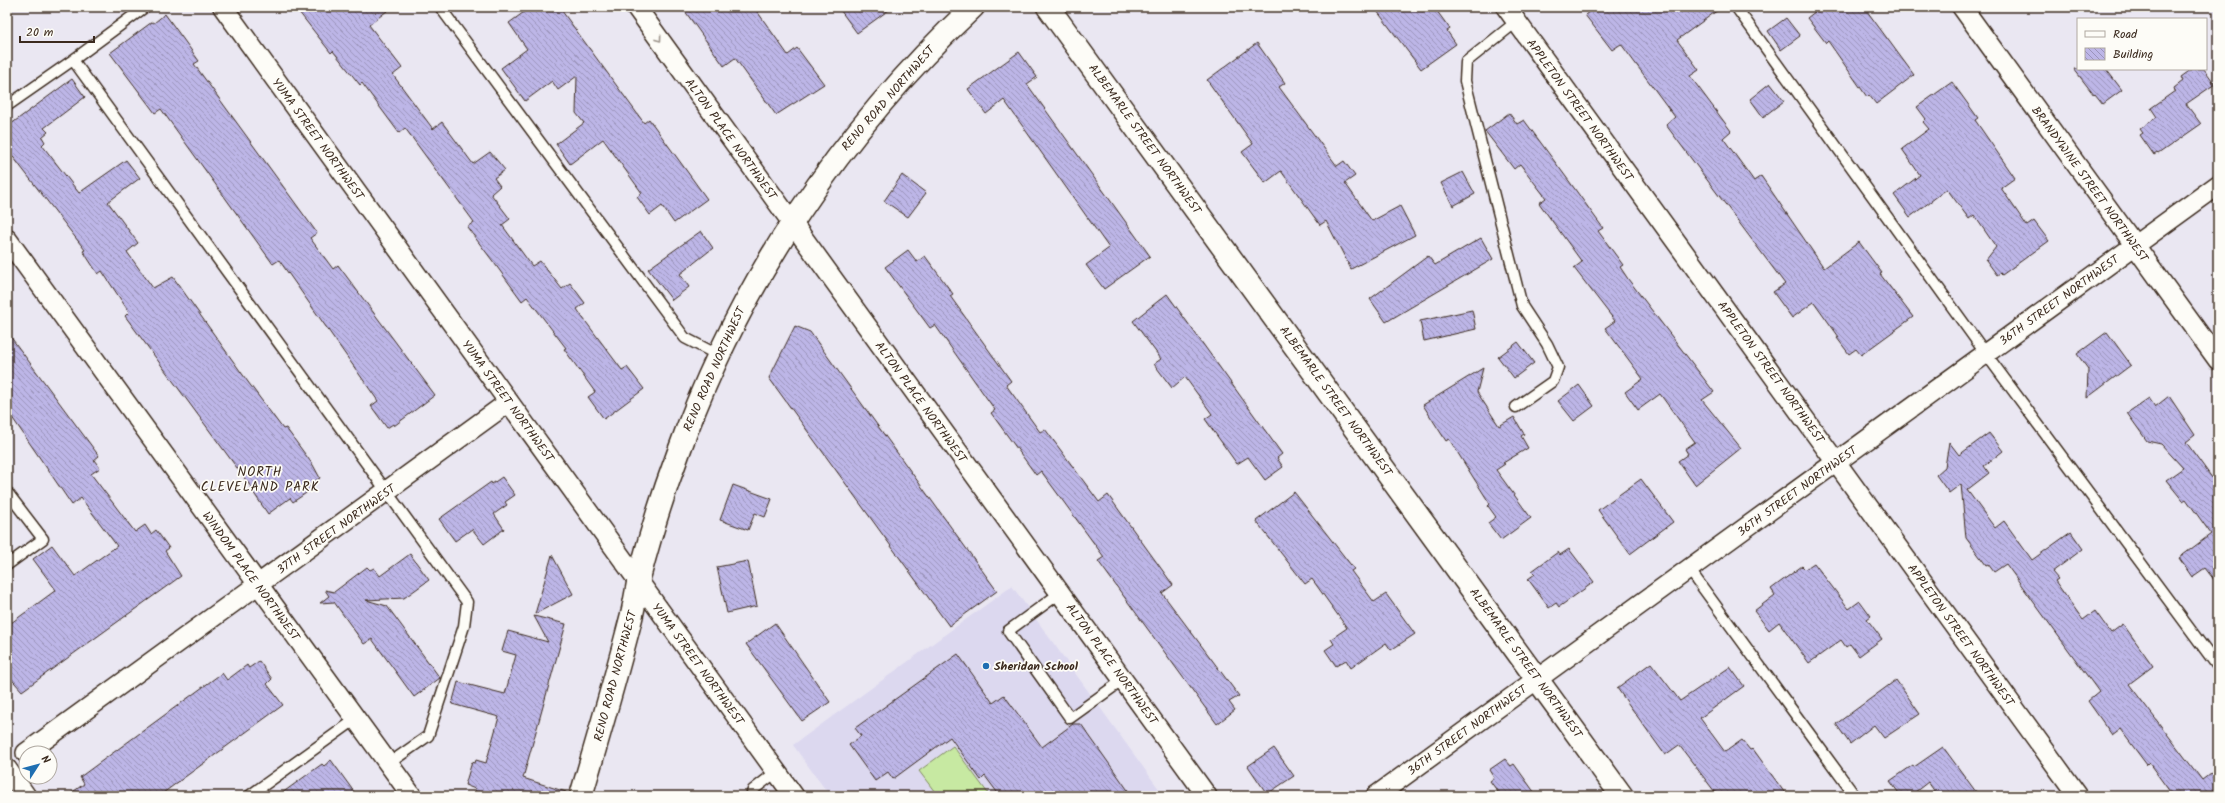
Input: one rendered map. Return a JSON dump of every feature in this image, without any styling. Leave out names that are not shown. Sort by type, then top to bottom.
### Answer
[{"type":"street","name":"YUMA STREET NORTHWEST","points":[[223,7],[794,796]]},
{"type":"street","name":"ALTON PLACE NORTHWEST","points":[[636,7],[1208,796]]},
{"type":"street","name":"RENO ROAD NORTHWEST","points":[[582,796],[631,620],[649,540],[677,455],[718,355],[741,309],[792,223],[842,151],[879,104],[918,61],[973,7]]},
{"type":"street","name":"ALBEMARLE STREET NORTHWEST","points":[[1048,7],[1622,796]]},
{"type":"street","name":"BRANDYWINE STREET NORTHWEST","points":[[1962,7],[2218,360]]},
{"type":"street","name":"APPLETON STREET NORTHWEST","points":[[1511,14],[2078,796]]},
{"type":"street","name":"36TH STREET NORTHWEST","points":[[1376,796],[2218,185]]},
{"type":"street","name":"WINDOM PLACE NORTHWEST","points":[[7,239],[412,796]]},
{"type":"street","name":"37TH STREET NORTHWEST","points":[[37,745],[386,493],[509,402]]},
{"type":"street","name":"37TH STREET NORTHWEST","points":[[7,768],[18,759]]},
{"type":"street","points":[[7,768],[26,796]]},
{"type":"lane","points":[[7,106],[145,7]]},
{"type":"lane","points":[[440,7],[685,338],[718,355]]},
{"type":"lane","points":[[1736,7],[1986,354],[2218,667]]},
{"type":"lane","points":[[1511,14],[1466,62],[1465,81],[1522,306],[1547,344],[1558,367],[1553,381],[1516,407]]},
{"type":"lane","points":[[73,60],[386,493],[467,602],[464,626],[428,736],[388,764]]},
{"type":"lane","points":[[7,492],[43,539],[7,565]]},
{"type":"lane","points":[[1690,569],[1855,796]]},
{"type":"lane","points":[[1060,593],[1008,630],[1070,718],[1123,680]]},
{"type":"lane","points":[[249,796],[356,719]]},
{"type":"lane","points":[[751,796],[753,790],[776,772]]},
{"type":"shaded area","name":"Sheridan School","points":[[1012,586],[1164,796],[830,796],[793,745]]},
{"type":"green space","points":[[953,746],[990,796],[938,796],[919,771]]},
{"type":"building","points":[[295,7],[392,7],[369,25],[402,68],[393,75],[433,129],[442,122],[473,164],[490,152],[505,170],[494,178],[500,186],[491,194],[510,219],[502,225],[532,266],[540,261],[562,289],[570,283],[585,303],[577,309],[583,318],[622,370],[627,367],[644,389],[604,419],[588,397],[595,392],[564,349],[566,348],[527,297],[522,301],[467,227],[474,222],[405,128],[399,133],[362,83],[360,85],[333,51],[331,53]]},
{"type":"building","points":[[531,7],[559,7],[644,123],[649,119],[707,199],[674,223],[662,206],[650,215],[637,197],[642,193],[603,139],[570,164],[556,144],[584,123],[576,113],[577,76],[558,90],[552,81],[525,101],[501,68],[527,49],[509,23]]},
{"type":"building","points":[[682,7],[754,7],[788,55],[797,48],[824,84],[776,115],[735,58],[724,66]]},
{"type":"building","points":[[838,7],[893,7],[857,33]]},
{"type":"building","points":[[1374,7],[1434,7],[1450,29],[1447,31],[1456,44],[1421,69]]},
{"type":"building","points":[[1595,7],[1722,7],[1677,40],[1699,70],[1690,76],[1731,131],[1723,138],[1754,181],[1761,176],[1824,268],[1859,242],[1882,273],[1880,274],[1913,317],[1861,355],[1856,349],[1849,354],[1814,302],[1792,318],[1773,292],[1785,284],[1666,125],[1675,117],[1621,44],[1612,50],[1585,15]]},
{"type":"building","points":[[1821,7],[1864,7],[1914,75],[1876,104],[1869,95],[1867,97],[1828,41],[1826,43],[1807,18]]},
{"type":"building","points":[[165,14],[199,61],[194,64],[317,233],[310,238],[333,269],[338,265],[435,395],[394,426],[393,424],[387,428],[371,406],[378,401],[279,260],[273,264],[161,109],[155,113],[110,53]]},
{"type":"building","points":[[1786,18],[1800,36],[1781,50],[1768,31]]},
{"type":"building","points":[[1257,43],[1285,83],[1279,87],[1337,166],[1344,161],[1355,176],[1345,183],[1372,221],[1400,206],[1415,235],[1351,269],[1326,221],[1320,225],[1281,171],[1265,183],[1242,152],[1253,144],[1207,80]]},
{"type":"building","points":[[1019,52],[1037,77],[1027,84],[1150,256],[1104,289],[1086,265],[1109,248],[1004,100],[986,114],[968,89]]},
{"type":"building","points":[[2074,69],[2107,70],[2122,90],[2103,104],[2095,94],[2094,95]]},
{"type":"building","points":[[2191,70],[2205,70],[2215,84],[2186,104],[2201,124],[2158,154],[2157,153],[2154,155],[2140,135],[2143,133],[2140,129],[2157,117],[2151,108],[2175,91],[2174,88],[2183,81],[2181,77]]},
{"type":"building","points":[[72,79],[85,97],[44,128],[48,132],[42,137],[45,142],[42,145],[79,193],[126,160],[140,178],[108,202],[138,243],[127,252],[153,288],[173,277],[283,429],[286,428],[313,465],[320,478],[309,485],[312,489],[293,502],[290,498],[268,514],[253,492],[254,491],[125,316],[129,312],[102,271],[98,274],[83,251],[85,250],[7,149],[7,127]]},
{"type":"building","points":[[1952,82],[1978,118],[1975,120],[2015,178],[2001,188],[2027,226],[2034,221],[2049,241],[2002,275],[2000,273],[1997,275],[1986,260],[1996,247],[1974,215],[1969,219],[1947,189],[1910,217],[1894,195],[1920,175],[1902,149],[1929,129],[1923,122],[1926,119],[1917,107]]},
{"type":"building","points":[[1770,83],[1784,101],[1763,117],[1750,99]]},
{"type":"building","points":[[1509,113],[1517,124],[1524,120],[1569,181],[1603,228],[1598,231],[1623,265],[1620,267],[1628,279],[1714,392],[1702,400],[1741,448],[1695,485],[1678,461],[1688,454],[1685,449],[1695,442],[1660,394],[1638,410],[1625,392],[1643,379],[1605,328],[1615,321],[1574,268],[1582,262],[1539,203],[1546,198],[1520,164],[1514,169],[1485,131]]},
{"type":"building","points":[[1463,172],[1475,194],[1453,206],[1441,183]]},
{"type":"building","points":[[902,175],[926,193],[908,217],[884,201]]},
{"type":"building","points":[[701,231],[713,248],[680,274],[689,287],[672,300],[648,269]]},
{"type":"building","points":[[1481,238],[1493,259],[1386,322],[1370,299],[1428,256],[1435,265]]},
{"type":"building","points":[[908,250],[917,262],[925,256],[953,294],[950,296],[1011,381],[1006,385],[1040,432],[1045,429],[1099,502],[1108,495],[1173,585],[1162,593],[1239,696],[1229,702],[1235,710],[1217,724],[1098,561],[1104,557],[1041,471],[1036,475],[991,413],[995,410],[935,325],[930,328],[885,267]]},
{"type":"building","points":[[1167,294],[1282,454],[1277,458],[1283,467],[1265,480],[1248,457],[1237,464],[1205,419],[1212,414],[1185,377],[1172,388],[1154,364],[1161,359],[1133,321]]},
{"type":"building","points":[[1472,310],[1476,329],[1424,341],[1420,321]]},
{"type":"building","points":[[795,326],[810,332],[997,591],[949,626],[769,378]]},
{"type":"building","points":[[7,332],[99,456],[94,460],[100,468],[91,474],[135,532],[145,525],[151,534],[156,530],[169,548],[165,551],[181,576],[22,691],[7,674],[7,626],[56,590],[33,559],[52,545],[75,576],[117,546],[81,498],[72,505],[7,410]]},
{"type":"building","points":[[2107,332],[2131,365],[2087,398],[2088,369],[2077,354]]},
{"type":"building","points":[[1518,342],[1534,363],[1514,378],[1498,357]]},
{"type":"building","points":[[1483,368],[1477,392],[1499,426],[1514,417],[1524,434],[1521,436],[1528,448],[1503,463],[1505,464],[1496,470],[1531,518],[1501,540],[1488,523],[1496,517],[1488,506],[1490,504],[1449,439],[1446,441],[1423,405]]},
{"type":"building","points":[[1579,385],[1594,406],[1574,421],[1558,401]]},
{"type":"building","points":[[2169,396],[2195,435],[2186,442],[2218,486],[2214,489],[2218,495],[2218,585],[2205,568],[2192,577],[2179,558],[2211,534],[2186,499],[2183,501],[2166,480],[2183,468],[2161,444],[2147,441],[2127,413],[2149,398],[2155,407]]},
{"type":"building","points":[[1989,433],[2003,451],[1984,466],[1989,473],[1967,490],[1995,528],[2004,521],[2032,560],[2071,532],[2083,549],[2052,572],[2058,579],[2055,581],[2083,620],[2095,611],[2111,633],[2123,624],[2153,666],[2129,684],[2202,780],[2218,768],[2218,796],[2173,796],[2149,763],[2147,765],[2120,729],[2112,735],[2088,701],[2099,692],[2006,564],[1994,572],[1988,564],[1986,565],[1966,538],[1961,484],[1949,493],[1936,475],[1945,467],[1949,442],[1959,455]]},
{"type":"building","points":[[502,477],[515,495],[505,502],[507,505],[494,514],[504,529],[484,544],[472,529],[455,541],[439,519],[491,482],[492,484]]},
{"type":"building","points":[[1641,479],[1673,522],[1630,554],[1598,510]]},
{"type":"building","points":[[733,485],[772,499],[765,517],[755,513],[748,530],[720,520]]},
{"type":"building","points":[[1294,492],[1354,569],[1351,571],[1374,602],[1386,594],[1415,634],[1391,650],[1386,643],[1351,668],[1346,660],[1336,666],[1325,650],[1334,644],[1331,639],[1347,628],[1312,579],[1305,584],[1256,521]]},
{"type":"building","points":[[1569,549],[1594,582],[1559,607],[1556,603],[1549,608],[1528,579],[1535,574],[1532,571],[1558,552],[1560,555]]},
{"type":"building","points":[[410,554],[429,580],[404,598],[366,600],[387,606],[440,678],[414,697],[372,639],[364,644],[334,602],[320,603],[329,596],[325,590],[334,592],[367,567],[370,570],[374,568],[380,576]]},
{"type":"building","points":[[552,555],[573,594],[535,614]]},
{"type":"building","points":[[748,561],[757,606],[727,613],[717,567]]},
{"type":"building","points":[[1814,563],[1849,609],[1860,601],[1871,616],[1867,619],[1882,639],[1859,656],[1850,644],[1846,647],[1841,640],[1809,663],[1779,622],[1769,630],[1754,611],[1775,595],[1771,589],[1802,566],[1805,569]]},
{"type":"building","points":[[534,616],[566,624],[523,778],[566,792],[565,796],[489,796],[475,791],[475,789],[465,785],[472,762],[475,763],[476,760],[486,763],[499,717],[452,704],[458,682],[505,694],[516,655],[502,651],[508,631],[548,642]]},
{"type":"building","points":[[775,623],[830,702],[802,721],[746,644]]},
{"type":"building","points":[[958,654],[993,703],[1004,695],[1042,747],[1073,724],[1081,724],[1132,796],[1000,796],[985,776],[981,780],[950,737],[893,779],[888,772],[875,781],[849,745],[861,736],[855,728]]},
{"type":"building","points":[[259,661],[272,679],[267,684],[283,705],[159,796],[67,796],[84,784],[80,777],[222,673],[227,680],[247,665],[249,668]]},
{"type":"building","points":[[1651,663],[1680,701],[1730,667],[1744,686],[1700,718],[1725,752],[1742,740],[1750,750],[1753,749],[1787,796],[1718,796],[1679,745],[1665,755],[1617,688]]},
{"type":"building","points":[[1896,680],[1920,714],[1884,738],[1874,725],[1850,744],[1836,724]]},
{"type":"building","points":[[1943,747],[1979,796],[1938,796],[1928,782],[1910,796],[1901,796],[1890,781]]},
{"type":"building","points":[[1274,748],[1294,776],[1267,794],[1248,766]]},
{"type":"building","points":[[1505,759],[1511,766],[1514,764],[1537,796],[1501,796],[1490,781],[1494,778],[1489,770]]},
{"type":"building","points":[[331,760],[357,796],[278,796],[322,764],[324,766]]},
{"type":"place","name":"Sheridan School","points":[[986,666]]},
{"type":"district","name":"NORTH CLEVELAND PARK","points":[[260,478]]}]
